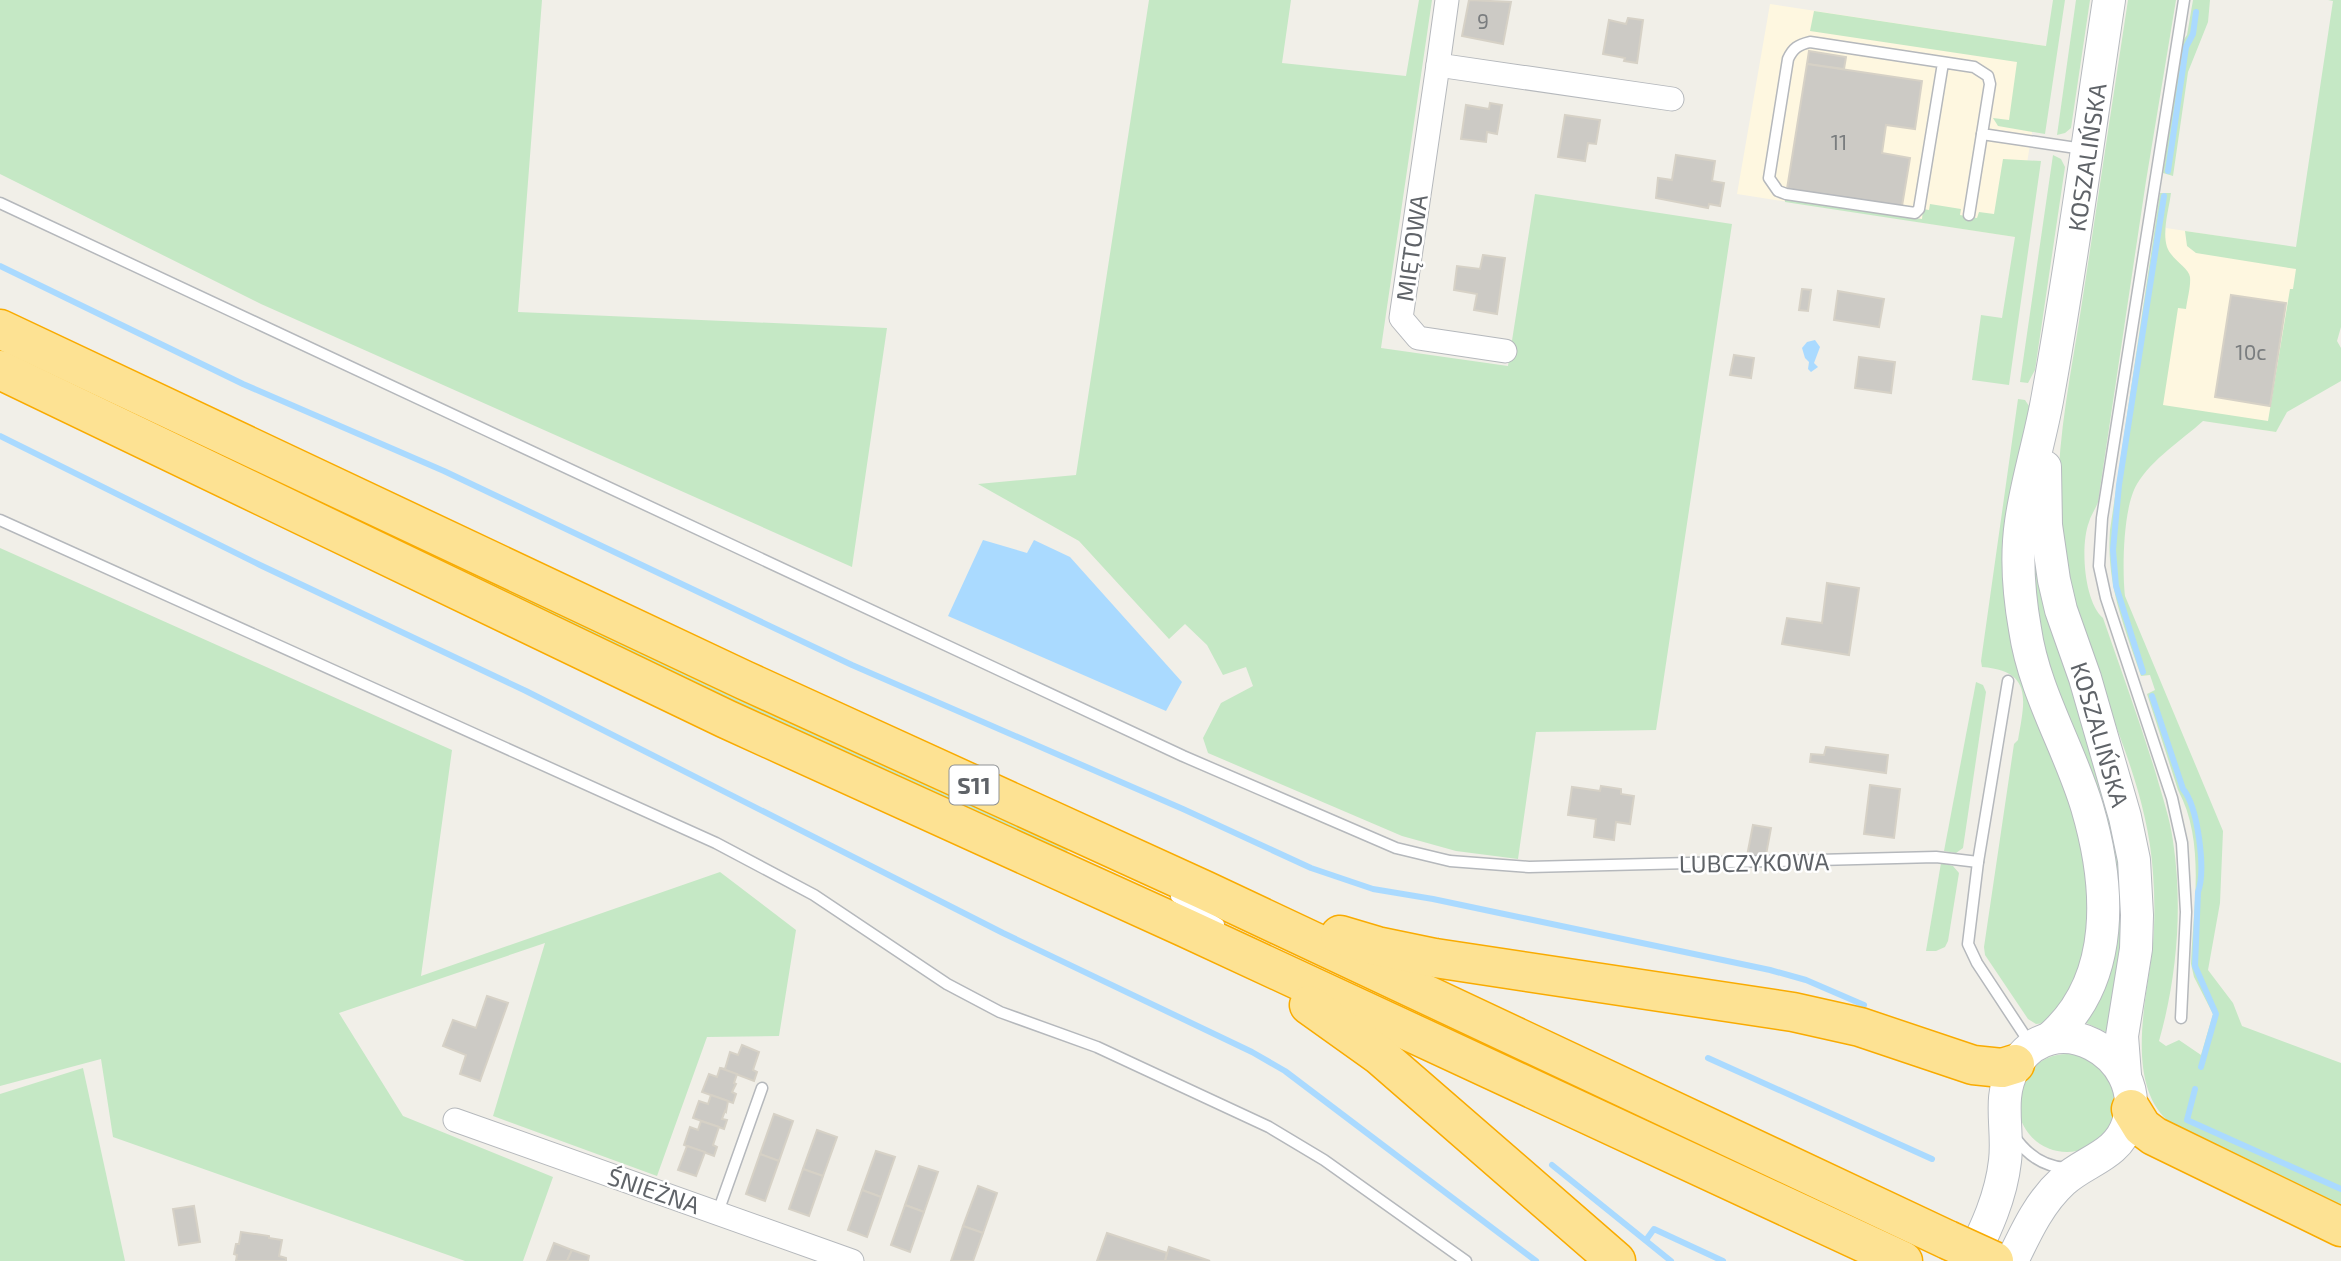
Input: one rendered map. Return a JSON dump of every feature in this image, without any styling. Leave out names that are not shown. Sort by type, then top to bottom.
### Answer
[{"type":"highway","name":"S11","points":[[0,328],[731,674],[1071,829],[1316,988],[1903,1261]]},
{"type":"highway","name":"S11","points":[[0,370],[713,713],[1068,873],[1185,905],[1334,953],[1959,1251],[1994,1261]]},
{"type":"highway","points":[[1185,905],[1435,958],[1793,1012],[1860,1027],[1973,1065],[2002,1068],[2033,1050]]},
{"type":"highway","points":[[1185,905],[1378,1055],[1616,1261]]},
{"type":"highway","points":[[2128,1092],[2142,1127],[2154,1136],[2341,1227]]},
{"type":"main road","name":"KOSZALIŃSKA","points":[[2033,1050],[2063,1027],[2083,999],[2094,974],[2104,926],[2103,884],[2092,828],[2082,795],[2037,681],[2025,631],[2021,597],[2020,523],[2048,396],[2109,0]]},
{"type":"main road","name":"KOSZALIŃSKA","points":[[2048,396],[2045,480],[2049,555],[2062,610],[2085,678],[2125,817],[2134,860],[2136,949],[2122,1036],[2128,1092]]},
{"type":"main road","points":[[1959,1251],[1991,1217],[1999,1191],[2005,1161],[2004,1093],[2007,1079],[2033,1050],[2065,1036],[2089,1042],[2111,1058],[2128,1092],[2123,1135],[2116,1145],[2098,1160],[2083,1166],[2064,1180],[2040,1206],[2012,1261]]},
{"type":"street","name":"MIĘTOWA","points":[[1447,0],[1401,318],[1418,338],[1505,351]]},
{"type":"street","points":[[1438,65],[1672,99]]},
{"type":"street","name":"ŚNIEŻNA","points":[[455,1119],[852,1261]]},
{"type":"lane","points":[[2182,1017],[2186,912],[2182,843],[2172,798],[2102,583],[2099,542],[2184,0]]},
{"type":"lane","points":[[1942,63],[1919,209],[1915,213],[1787,194],[1772,184],[1769,178],[1788,59],[1800,44],[1810,42],[1974,66],[1988,76],[1990,84],[1969,215]]},
{"type":"lane","points":[[1982,134],[2086,150]]},
{"type":"lane","name":"LUBCZYKOWA","points":[[0,203],[1183,757],[1409,851],[1450,861],[1529,867],[1936,858],[1978,862]]},
{"type":"lane","points":[[0,520],[716,843],[814,895],[947,984],[1000,1012],[1097,1047],[1269,1126],[1324,1160],[1466,1261]]},
{"type":"lane","points":[[2008,681],[1978,862],[1968,944],[1990,985],[2033,1050]]},
{"type":"lane","points":[[1071,829],[1136,871]]},
{"type":"lane","points":[[1068,873],[1141,895]]},
{"type":"lane","points":[[1185,905],[1227,925]]},
{"type":"lane","points":[[1268,933],[1334,953]]},
{"type":"lane","points":[[1248,943],[1316,988]]},
{"type":"lane","points":[[718,1212],[762,1088]]},
{"type":"lane","points":[[2005,1119],[2016,1139],[2035,1158],[2058,1167],[2083,1166]]},
{"type":"shaded area","points":[[1770,4],[2046,46],[2015,237],[1737,194]]},
{"type":"shaded area","points":[[2166,228],[2304,249],[2276,432],[2138,410]]},
{"type":"green space","points":[[0,0],[542,0],[518,312],[887,328],[852,567],[261,304],[0,174]]},
{"type":"green space","points":[[1149,0],[1291,0],[1282,63],[1406,76],[1419,0],[1432,0],[1381,348],[1508,366],[1535,194],[1732,224],[1656,730],[1536,732],[1518,859],[1456,851],[1402,836],[1208,753],[1203,738],[1221,703],[1253,686],[1246,667],[1223,675],[1207,645],[1185,624],[1169,639],[1079,541],[978,484],[1076,475]]},
{"type":"green space","points":[[2053,0],[2065,0],[2045,134],[1998,126],[1993,118],[2009,120],[2017,62],[1810,31],[1814,11],[2046,46]]},
{"type":"green space","points":[[2076,0],[2090,0],[2071,128],[2057,135]]},
{"type":"green space","points":[[2128,0],[2176,0],[2098,502],[2086,532],[2084,558],[2088,587],[2103,618],[2137,716],[2166,807],[2173,841],[2178,917],[2174,967],[2159,1041],[2166,1046],[2179,1040],[2201,1055],[2213,1014],[2194,977],[2191,964],[2196,876],[2192,831],[2147,694],[2155,690],[2150,675],[2141,676],[2118,604],[2111,569],[2110,530],[2160,193],[2171,193],[2166,227],[2167,247],[2187,270],[2190,281],[2186,309],[2178,308],[2163,405],[2268,421],[2290,289],[2293,289],[2296,269],[2196,253],[2187,246],[2185,231],[2296,247],[2333,1],[2328,0],[2341,0],[2341,327],[2337,341],[2341,348],[2341,381],[2287,412],[2276,432],[2203,421],[2168,450],[2143,475],[2132,494],[2126,522],[2124,570],[2125,596],[2223,831],[2220,903],[2208,970],[2233,1003],[2242,1026],[2341,1063],[2341,1207],[2172,1124],[2157,1109],[2148,1090],[2143,1068],[2143,1021],[2152,954],[2154,914],[2148,831],[2125,749],[2080,628],[2069,587],[2058,515],[2063,427]]},
{"type":"green space","points":[[2193,0],[2210,0],[2208,22],[2188,72],[2173,176],[2163,173],[2181,44],[2187,35]]},
{"type":"green space","points":[[2053,155],[2061,159],[2065,167],[2035,370],[2028,383],[2020,382]]},
{"type":"green space","points":[[2003,159],[2041,161],[2009,385],[1972,380],[1981,315],[2002,318],[2015,237],[1785,202],[1785,198],[1922,219],[1923,209],[1929,210],[1930,204],[1961,209],[1960,215],[1977,218],[1979,212],[1994,214]]},
{"type":"green space","points":[[0,343],[1070,845],[1065,857],[0,357]]},
{"type":"green space","points":[[2018,399],[2025,400],[2029,406],[2014,505],[2068,790],[2085,858],[2090,924],[2079,978],[2046,1023],[2036,1024],[2028,1019],[1985,955],[1984,947],[2023,700],[2018,681],[2010,674],[1982,667],[1981,661]]},
{"type":"green space","points":[[2030,522],[2115,828],[2126,913],[2108,1033],[2084,1022],[2112,957],[2038,656]]},
{"type":"green space","points":[[0,548],[452,750],[421,976],[720,872],[796,930],[779,1036],[707,1037],[657,1176],[493,1116],[545,943],[339,1013],[403,1116],[553,1177],[523,1261],[465,1261],[113,1137],[101,1059],[0,1086]]},
{"type":"green space","points":[[1976,682],[1983,685],[1986,692],[1963,848],[1956,853],[1944,851]]},
{"type":"green space","points":[[1941,863],[1953,866],[1959,873],[1948,941],[1945,947],[1926,951]]},
{"type":"green space","points":[[2067,1054],[2086,1058],[2102,1068],[2112,1084],[2116,1103],[2112,1122],[2102,1138],[2086,1148],[2067,1152],[2048,1148],[2032,1138],[2022,1122],[2018,1103],[2022,1084],[2032,1068],[2048,1058]]},
{"type":"green space","points":[[83,1068],[125,1261],[0,1261],[0,1094]]},
{"type":"water","points":[[1815,340],[1820,347],[1814,363],[1818,367],[1811,372],[1802,348],[1807,342]]},
{"type":"water","points":[[983,540],[1027,553],[1034,540],[1070,557],[1182,682],[1166,711],[948,616]]},
{"type":"building","points":[[1469,0],[1511,2],[1503,44],[1462,36]]},
{"type":"building","points":[[1628,18],[1643,20],[1637,63],[1603,54],[1609,20],[1626,24]]},
{"type":"building","points":[[1809,51],[1846,57],[1844,69],[1807,64]]},
{"type":"building","points":[[1807,64],[1922,81],[1915,129],[1886,125],[1882,153],[1910,158],[1902,206],[1787,189]]},
{"type":"building","points":[[1490,103],[1502,105],[1497,134],[1487,132],[1486,142],[1461,139],[1466,105],[1489,109]]},
{"type":"building","points":[[1565,115],[1600,120],[1596,144],[1588,143],[1585,161],[1558,157]]},
{"type":"building","points":[[1676,155],[1715,161],[1712,181],[1724,183],[1720,206],[1709,204],[1708,208],[1656,198],[1658,178],[1672,180]]},
{"type":"building","points":[[1483,255],[1505,258],[1497,314],[1474,310],[1477,294],[1454,290],[1457,266],[1480,269]]},
{"type":"building","points":[[1802,289],[1811,290],[1808,311],[1799,310]]},
{"type":"building","points":[[1838,291],[1884,299],[1879,327],[1834,320]]},
{"type":"building","points":[[2231,295],[2286,303],[2270,406],[2215,397]]},
{"type":"building","points":[[1734,355],[1754,358],[1751,378],[1730,375]]},
{"type":"building","points":[[1859,357],[1895,362],[1891,393],[1855,388]]},
{"type":"building","points":[[1827,583],[1859,588],[1849,655],[1782,644],[1787,618],[1822,623]]},
{"type":"building","points":[[1826,747],[1888,755],[1886,773],[1810,762],[1811,754],[1824,755]]},
{"type":"building","points":[[1870,785],[1900,789],[1894,838],[1864,834]]},
{"type":"building","points":[[1601,786],[1621,789],[1621,794],[1634,796],[1630,824],[1616,822],[1614,840],[1594,837],[1596,819],[1568,815],[1572,787],[1600,791]]},
{"type":"building","points":[[1753,825],[1771,828],[1765,860],[1747,856]]},
{"type":"building","points":[[487,996],[508,1003],[480,1081],[460,1074],[466,1055],[443,1046],[453,1020],[476,1028]]},
{"type":"building","points":[[742,1045],[759,1052],[753,1070],[757,1072],[754,1081],[720,1068],[725,1069],[730,1052],[738,1055]]},
{"type":"building","points":[[720,1068],[737,1074],[732,1092],[736,1094],[733,1103],[702,1092],[709,1074],[717,1077]]},
{"type":"building","points":[[711,1095],[728,1101],[722,1119],[727,1120],[724,1129],[693,1118],[699,1101],[708,1104]]},
{"type":"building","points":[[774,1114],[793,1121],[779,1161],[760,1154]]},
{"type":"building","points":[[701,1121],[719,1127],[713,1145],[717,1147],[714,1156],[684,1145],[690,1127],[698,1130]]},
{"type":"building","points":[[817,1130],[837,1137],[823,1176],[803,1169]]},
{"type":"building","points":[[687,1146],[705,1152],[696,1176],[678,1170]]},
{"type":"building","points":[[876,1151],[895,1157],[881,1197],[862,1190]]},
{"type":"building","points":[[760,1154],[779,1161],[765,1201],[746,1194]]},
{"type":"building","points":[[919,1166],[938,1172],[924,1212],[905,1205]]},
{"type":"building","points":[[803,1169],[823,1176],[809,1216],[789,1209]]},
{"type":"building","points":[[978,1186],[997,1193],[983,1233],[963,1226]]},
{"type":"building","points":[[862,1190],[881,1197],[867,1237],[848,1230]]},
{"type":"building","points":[[905,1205],[924,1212],[910,1252],[891,1245]]},
{"type":"building","points":[[194,1206],[200,1242],[179,1245],[173,1209]]},
{"type":"building","points":[[963,1226],[983,1233],[973,1261],[951,1261]]},
{"type":"building","points":[[241,1232],[282,1240],[279,1256],[286,1258],[286,1261],[236,1261],[237,1255],[234,1254]]},
{"type":"building","points":[[1107,1233],[1167,1253],[1165,1261],[1097,1261]]},
{"type":"building","points":[[554,1243],[572,1250],[567,1261],[547,1261]]},
{"type":"building","points":[[1169,1247],[1210,1261],[1165,1261]]},
{"type":"building","points":[[572,1250],[589,1256],[588,1261],[567,1261]]},
{"type":"waterway","points":[[2168,171],[2186,47],[2193,34],[2196,12]]},
{"type":"waterway","points":[[2143,672],[2116,586],[2113,550],[2119,485],[2164,196]]},
{"type":"waterway","points":[[0,266],[243,384],[444,471],[852,665],[1183,809],[1311,868],[1373,889],[1433,899],[1770,970],[1806,980],[1864,1005]]},
{"type":"waterway","points":[[0,436],[260,565],[526,691],[1003,933],[1252,1052],[1285,1071],[1536,1261]]},
{"type":"waterway","points":[[2152,696],[2183,789],[2193,810],[2201,854],[2195,966],[2216,1014],[2201,1067]]},
{"type":"waterway","points":[[1708,1058],[1932,1159]]},
{"type":"waterway","points":[[2195,1089],[2187,1120],[2341,1189]]},
{"type":"waterway","points":[[1552,1165],[1671,1261]]},
{"type":"waterway","points":[[1646,1240],[1654,1229],[1723,1261]]}]
